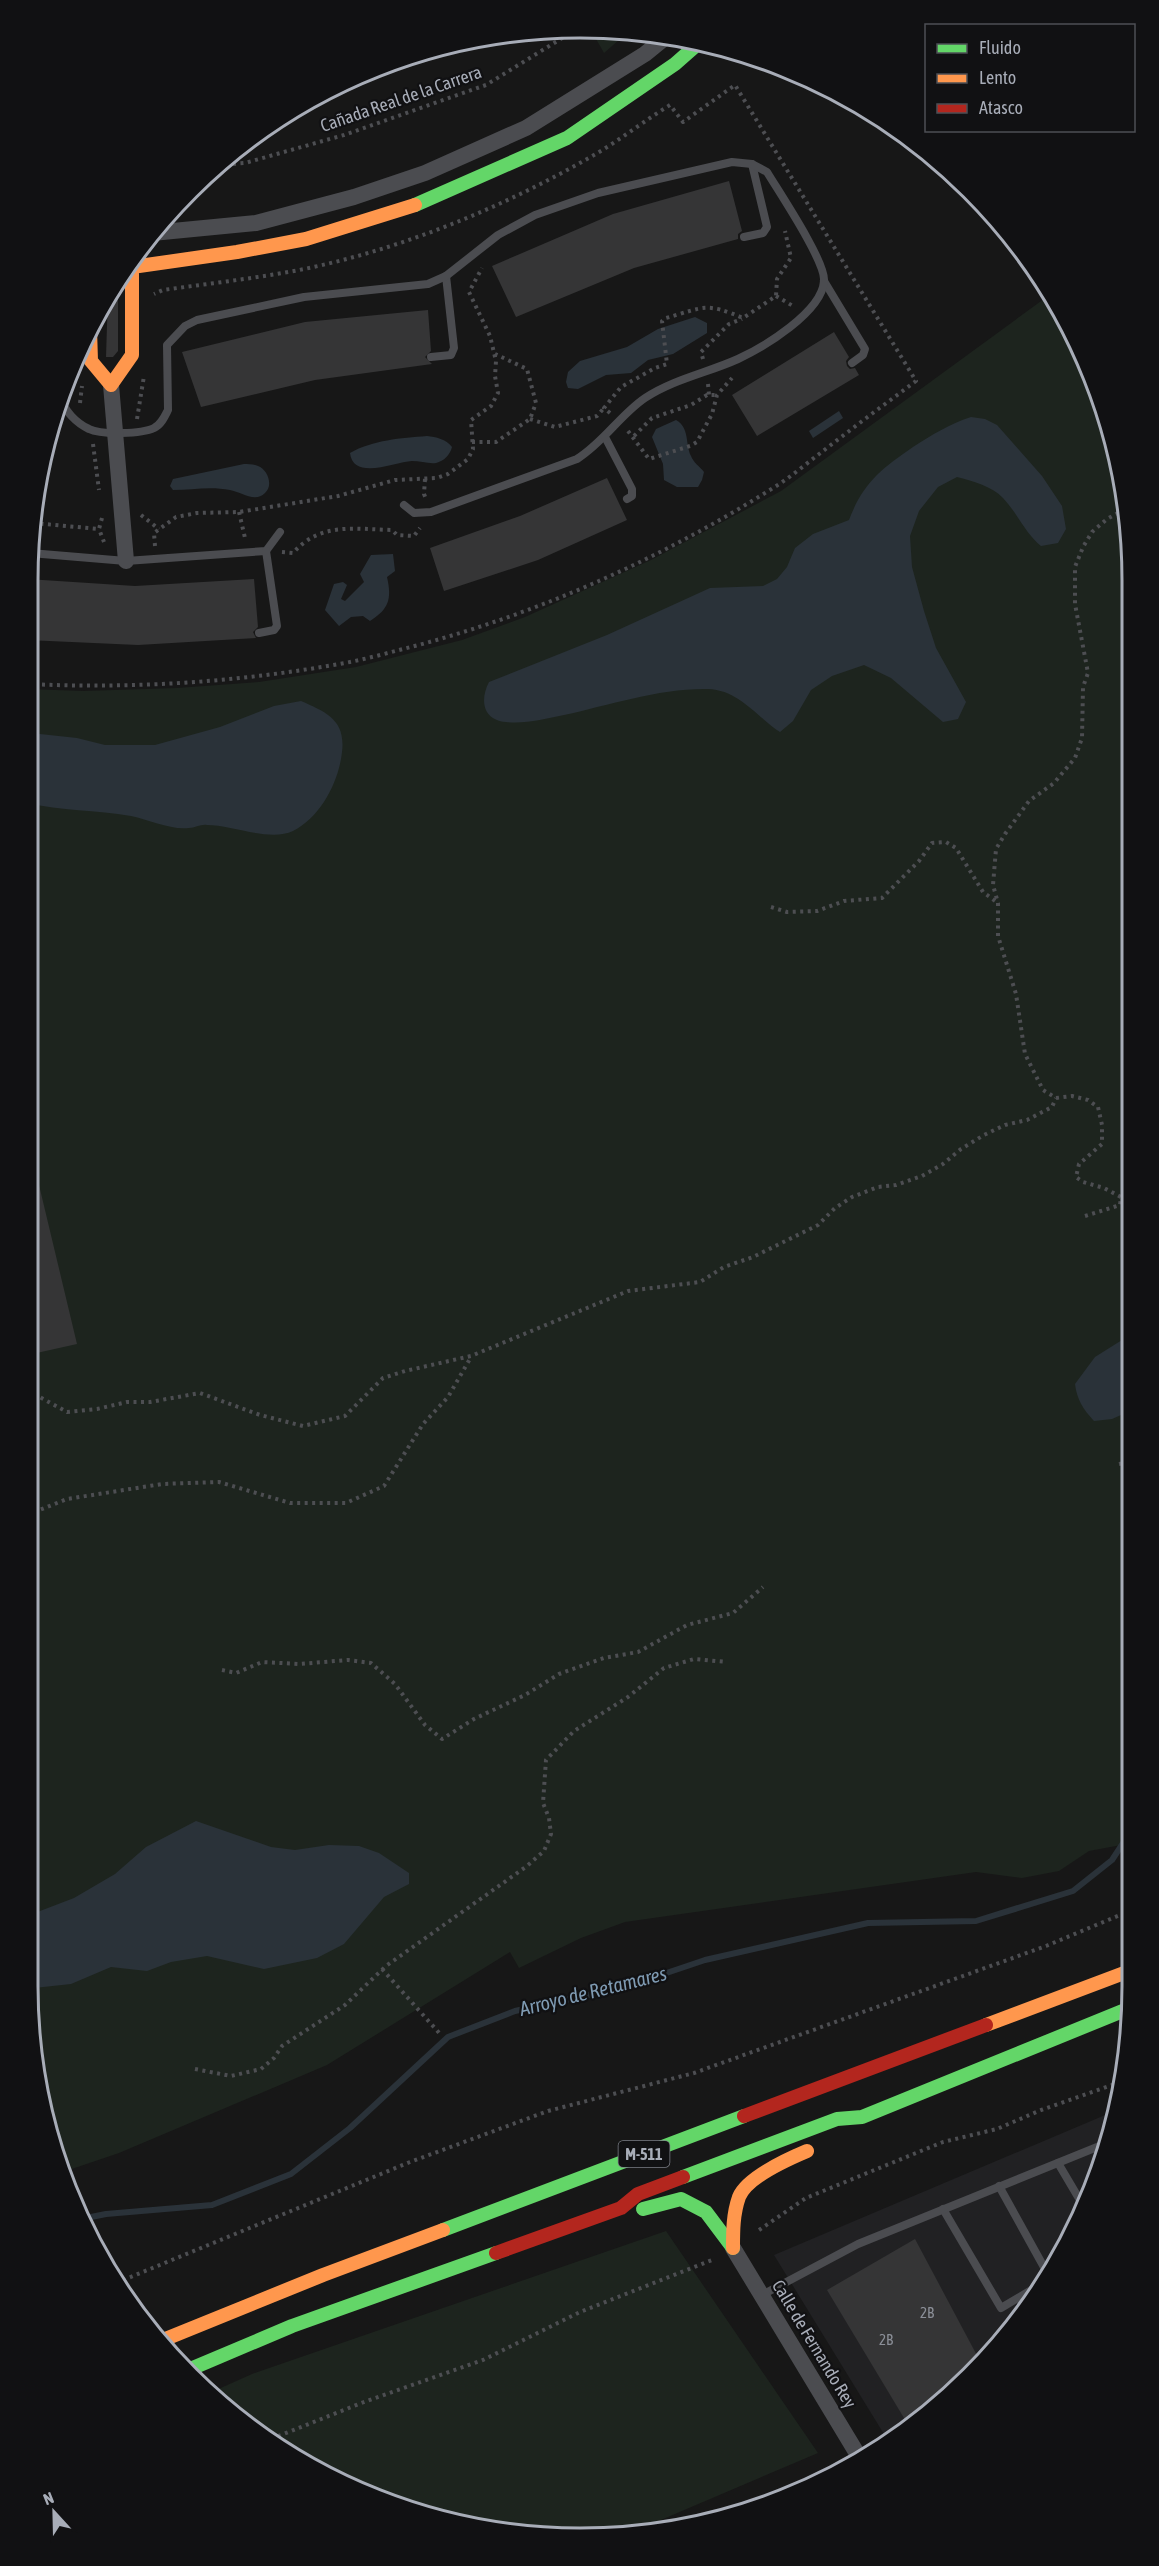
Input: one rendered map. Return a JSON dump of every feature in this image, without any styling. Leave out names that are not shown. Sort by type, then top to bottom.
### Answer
[{"type":"main road","points":[[143,259],[306,238],[426,201],[567,138],[675,64],[691,49]]},
{"type":"main road","points":[[91,346],[91,361],[111,385],[132,355],[134,272]]},
{"type":"main road","name":"M-511","points":[[167,2338],[323,2275],[1122,1974]]},
{"type":"main road","name":"M-511","points":[[194,2368],[292,2326],[621,2208],[638,2194],[660,2185],[837,2119],[862,2117],[1121,2012]]},
{"type":"main road","name":"M-511","points":[[851,2130],[862,2117]]},
{"type":"main road","points":[[732,2248],[740,2195],[770,2167],[823,2145]]},
{"type":"main road","name":"M-511","points":[[621,2208],[643,2209],[681,2199],[706,2212],[732,2248]]},
{"type":"street","points":[[164,233],[256,222],[354,197],[425,173],[526,128],[645,54],[658,43]]},
{"type":"street","points":[[111,385],[118,561]]},
{"type":"street","name":"Calle de Fernando Rey","points":[[732,2248],[856,2452]]},
{"type":"lane","points":[[65,407],[86,428],[97,432],[136,432],[154,428],[164,419],[168,410],[167,345],[185,326],[197,320],[304,297],[428,284],[446,276],[479,247],[535,215],[598,193],[732,162],[752,164],[767,172],[820,264],[824,281],[865,349],[863,355],[852,363]]},
{"type":"lane","points":[[744,237],[763,232],[767,227],[752,164]]},
{"type":"lane","points":[[431,357],[451,355],[454,348],[446,276]]},
{"type":"lane","points":[[404,505],[419,514],[430,512],[577,459],[593,449],[643,399],[663,387],[729,363],[783,332],[810,310],[824,281]]},
{"type":"lane","points":[[605,437],[632,489],[632,496],[627,499]]},
{"type":"lane","points":[[259,633],[274,630],[277,626],[266,551],[280,532]]},
{"type":"lane","points":[[39,554],[118,561],[266,551]]},
{"type":"lane","points":[[762,2295],[858,2244],[1097,2147]]},
{"type":"lane","points":[[1058,2163],[1078,2198]]},
{"type":"lane","points":[[999,2186],[1044,2266]]},
{"type":"lane","points":[[943,2209],[1001,2308],[1026,2293]]},
{"type":"path","name":"Cañada Real de la Carrera","points":[[232,164],[245,163],[344,135],[486,85],[561,39]]},
{"type":"path","points":[[38,685],[85,687],[177,684],[272,674],[352,662],[441,639],[521,614],[654,556],[722,519],[775,487],[916,381],[735,85],[684,122],[670,105],[595,154],[538,185],[423,234],[368,252],[294,271],[163,290],[153,295]]},
{"type":"path","points":[[776,296],[777,279],[791,258],[780,208],[786,204]]},
{"type":"path","points":[[155,559],[154,533],[176,517],[197,513],[239,512],[347,495],[413,477],[437,478],[448,474],[468,459],[473,449],[471,420],[491,406],[498,393],[494,353],[489,336],[469,292]]},
{"type":"path","points":[[776,296],[790,303],[803,316]]},
{"type":"path","points":[[667,360],[662,321],[666,318],[706,306],[717,307],[743,318],[776,296]]},
{"type":"path","points":[[472,442],[496,442],[530,419],[536,403],[527,369],[494,353]]},
{"type":"path","points":[[619,422],[634,436],[650,459],[690,446],[697,442],[705,428],[717,395],[735,375],[729,363]]},
{"type":"path","points":[[136,432],[144,369]]},
{"type":"path","points":[[82,380],[80,402],[86,428],[94,446],[99,493]]},
{"type":"path","points":[[634,436],[652,418],[692,405],[707,395],[717,395]]},
{"type":"path","points":[[530,419],[555,428],[597,416],[604,408]]},
{"type":"path","points":[[239,512],[249,552]]},
{"type":"path","points":[[266,551],[293,553],[302,542],[315,534],[347,529],[392,530],[397,535],[414,536],[416,530],[435,522],[430,512]]},
{"type":"path","points":[[1085,1216],[1120,1205],[1121,1197],[1076,1177],[1079,1164],[1102,1144],[1102,1125],[1098,1107],[1084,1099],[1072,1096],[1056,1098],[1043,1090],[1024,1054],[1016,994],[998,936],[998,903],[993,885],[996,849],[1029,801],[1054,783],[1075,758],[1082,738],[1083,687],[1088,673],[1075,604],[1075,567],[1092,532],[1117,513]]},
{"type":"path","points":[[102,517],[99,529],[118,561]]},
{"type":"path","points":[[41,525],[99,529]]},
{"type":"path","points":[[771,907],[787,912],[817,911],[844,901],[882,898],[919,861],[932,843],[946,842],[956,848],[983,892],[998,903]]},
{"type":"path","points":[[38,1396],[67,1412],[200,1393],[260,1415],[303,1426],[345,1416],[383,1378],[471,1356],[628,1291],[700,1282],[724,1267],[753,1257],[818,1225],[835,1208],[852,1197],[878,1187],[896,1185],[922,1176],[984,1135],[1005,1125],[1027,1120],[1052,1107],[1056,1098]]},
{"type":"path","points":[[38,1511],[67,1499],[162,1484],[219,1482],[290,1503],[346,1503],[384,1486],[423,1424],[448,1397],[471,1356]]},
{"type":"path","points":[[222,1670],[236,1673],[262,1662],[299,1664],[348,1660],[371,1663],[395,1683],[424,1725],[442,1739],[474,1719],[525,1695],[559,1674],[604,1658],[638,1652],[687,1625],[733,1612],[763,1587]]},
{"type":"path","points":[[195,2069],[231,2076],[261,2069],[274,2058],[282,2046],[345,2005],[382,1969],[544,1851],[551,1834],[549,1818],[543,1803],[546,1787],[546,1760],[574,1731],[628,1697],[664,1668],[694,1659],[727,1662]]},
{"type":"path","points":[[124,2280],[410,2162],[548,2111],[694,2073],[1046,1946],[1122,1914]]},
{"type":"path","points":[[382,1969],[441,2035]]},
{"type":"path","points":[[277,2436],[364,2402],[483,2360],[580,2312],[704,2265],[806,2198],[943,2142],[997,2128],[1112,2084]]},
{"type":"shaded area","points":[[596,38],[620,39],[604,53]]},
{"type":"shaded area","points":[[1043,299],[1066,340],[1080,372],[1103,439],[1117,509],[1122,580],[1122,1845],[1089,1851],[1059,1871],[1022,1878],[976,1872],[625,1922],[581,1938],[519,1968],[510,1952],[327,2065],[119,2153],[69,2170],[48,2092],[42,2057],[38,1987],[38,689],[83,691],[177,688],[259,682],[356,667],[462,640],[525,617],[651,560],[781,491]]},
{"type":"shaded area","points":[[695,317],[707,323],[707,333],[673,354],[648,360],[631,373],[606,375],[578,389],[568,388],[566,382],[568,372],[580,361],[627,347],[658,329]]},
{"type":"shaded area","points":[[839,411],[843,418],[813,438],[809,431]]},
{"type":"shaded area","points":[[971,417],[985,419],[997,425],[1042,476],[1062,506],[1066,529],[1058,543],[1041,546],[998,494],[981,484],[957,477],[938,487],[919,511],[910,536],[912,567],[936,648],[966,702],[958,719],[943,722],[891,678],[864,665],[832,676],[811,690],[793,721],[780,732],[738,699],[729,694],[708,689],[653,694],[528,722],[506,722],[488,713],[485,708],[484,695],[489,682],[607,635],[710,588],[763,586],[777,579],[787,567],[795,548],[813,534],[849,520],[867,486],[891,462],[934,434]]},
{"type":"shaded area","points":[[676,420],[683,427],[692,458],[704,472],[698,487],[677,487],[664,480],[663,464],[652,437],[656,429]]},
{"type":"shaded area","points":[[427,436],[444,440],[450,444],[452,447],[450,453],[444,459],[436,463],[412,461],[366,468],[353,461],[350,453],[378,442]]},
{"type":"shaded area","points":[[244,464],[258,466],[267,474],[268,490],[261,496],[252,497],[215,488],[173,490],[170,486],[173,479]]},
{"type":"shaded area","points":[[393,554],[395,571],[387,577],[389,597],[385,608],[370,621],[363,616],[351,617],[339,626],[325,610],[334,584],[343,582],[347,585],[341,599],[345,601],[364,582],[360,574],[371,555]]},
{"type":"shaded area","points":[[301,701],[326,714],[341,732],[342,752],[333,786],[312,817],[293,831],[273,835],[205,825],[175,828],[131,816],[38,805],[38,734],[77,738],[105,745],[155,745],[220,727],[274,706]]},
{"type":"shaded area","points":[[1122,1340],[1122,1415],[1112,1419],[1094,1421],[1077,1395],[1075,1384],[1095,1357]]},
{"type":"shaded area","points":[[196,1821],[271,1847],[295,1850],[329,1845],[359,1846],[379,1853],[409,1873],[409,1884],[384,1897],[344,1944],[317,1958],[264,1969],[207,1956],[171,1962],[147,1971],[111,1967],[71,1984],[38,1988],[38,1912],[74,1898],[115,1874],[146,1847]]},
{"type":"shaded area","points":[[1106,2115],[1093,2161],[1080,2194],[1049,2258],[1030,2288],[987,2344],[963,2370],[937,2394],[884,2435],[774,2255]]},
{"type":"shaded area","points":[[666,2231],[818,2453],[652,2524],[580,2528],[509,2524],[439,2510],[405,2500],[340,2473],[308,2456],[278,2437],[217,2390],[252,2374]]},
{"type":"building","points":[[729,181],[742,231],[738,234],[738,239],[634,268],[516,317],[492,266],[613,214]]},
{"type":"building","points":[[118,295],[118,351],[113,357],[106,357],[107,313]]},
{"type":"building","points":[[428,310],[431,351],[425,357],[432,364],[315,380],[201,407],[182,352],[305,322]]},
{"type":"building","points":[[834,332],[849,357],[846,361],[847,366],[850,369],[855,368],[859,375],[757,436],[732,395]]},
{"type":"building","points":[[607,478],[627,520],[538,560],[444,591],[430,548],[520,516]]},
{"type":"building","points":[[254,579],[258,627],[253,632],[256,638],[138,645],[38,640],[38,580],[135,586]]},
{"type":"building","points":[[38,1181],[77,1344],[38,1353]]},
{"type":"building","points":[[915,2239],[977,2355],[937,2394],[905,2419],[827,2290]]},
{"type":"waterway","name":"Arroyo de Retamares","points":[[89,2217],[212,2205],[291,2174],[350,2128],[448,2037],[515,2011],[625,1987],[705,1960],[868,1923],[976,1921],[1073,1891],[1112,1860],[1122,1845]]},
{"type":"traffic: fast","points":[[415,205],[567,138],[675,64],[691,49]]},
{"type":"traffic: fast","points":[[683,2177],[837,2119],[862,2117],[1121,2012]]},
{"type":"traffic: fast","points":[[443,2230],[744,2116]]},
{"type":"traffic: fast","points":[[643,2209],[681,2199],[706,2212],[733,2248]]},
{"type":"traffic: fast","points":[[194,2368],[292,2326],[496,2253]]},
{"type":"traffic: slow","points":[[138,266],[237,252],[306,239],[415,205]]},
{"type":"traffic: slow","points":[[91,346],[91,361],[111,385],[132,355],[132,274]]},
{"type":"traffic: slow","points":[[986,2025],[1122,1974]]},
{"type":"traffic: slow","points":[[733,2248],[736,2210],[743,2190],[759,2176],[807,2151]]},
{"type":"traffic: slow","points":[[167,2338],[323,2275],[443,2230]]},
{"type":"traffic: jam","points":[[744,2116],[986,2025]]},
{"type":"traffic: jam","points":[[496,2253],[621,2208],[638,2194],[683,2177]]}]
